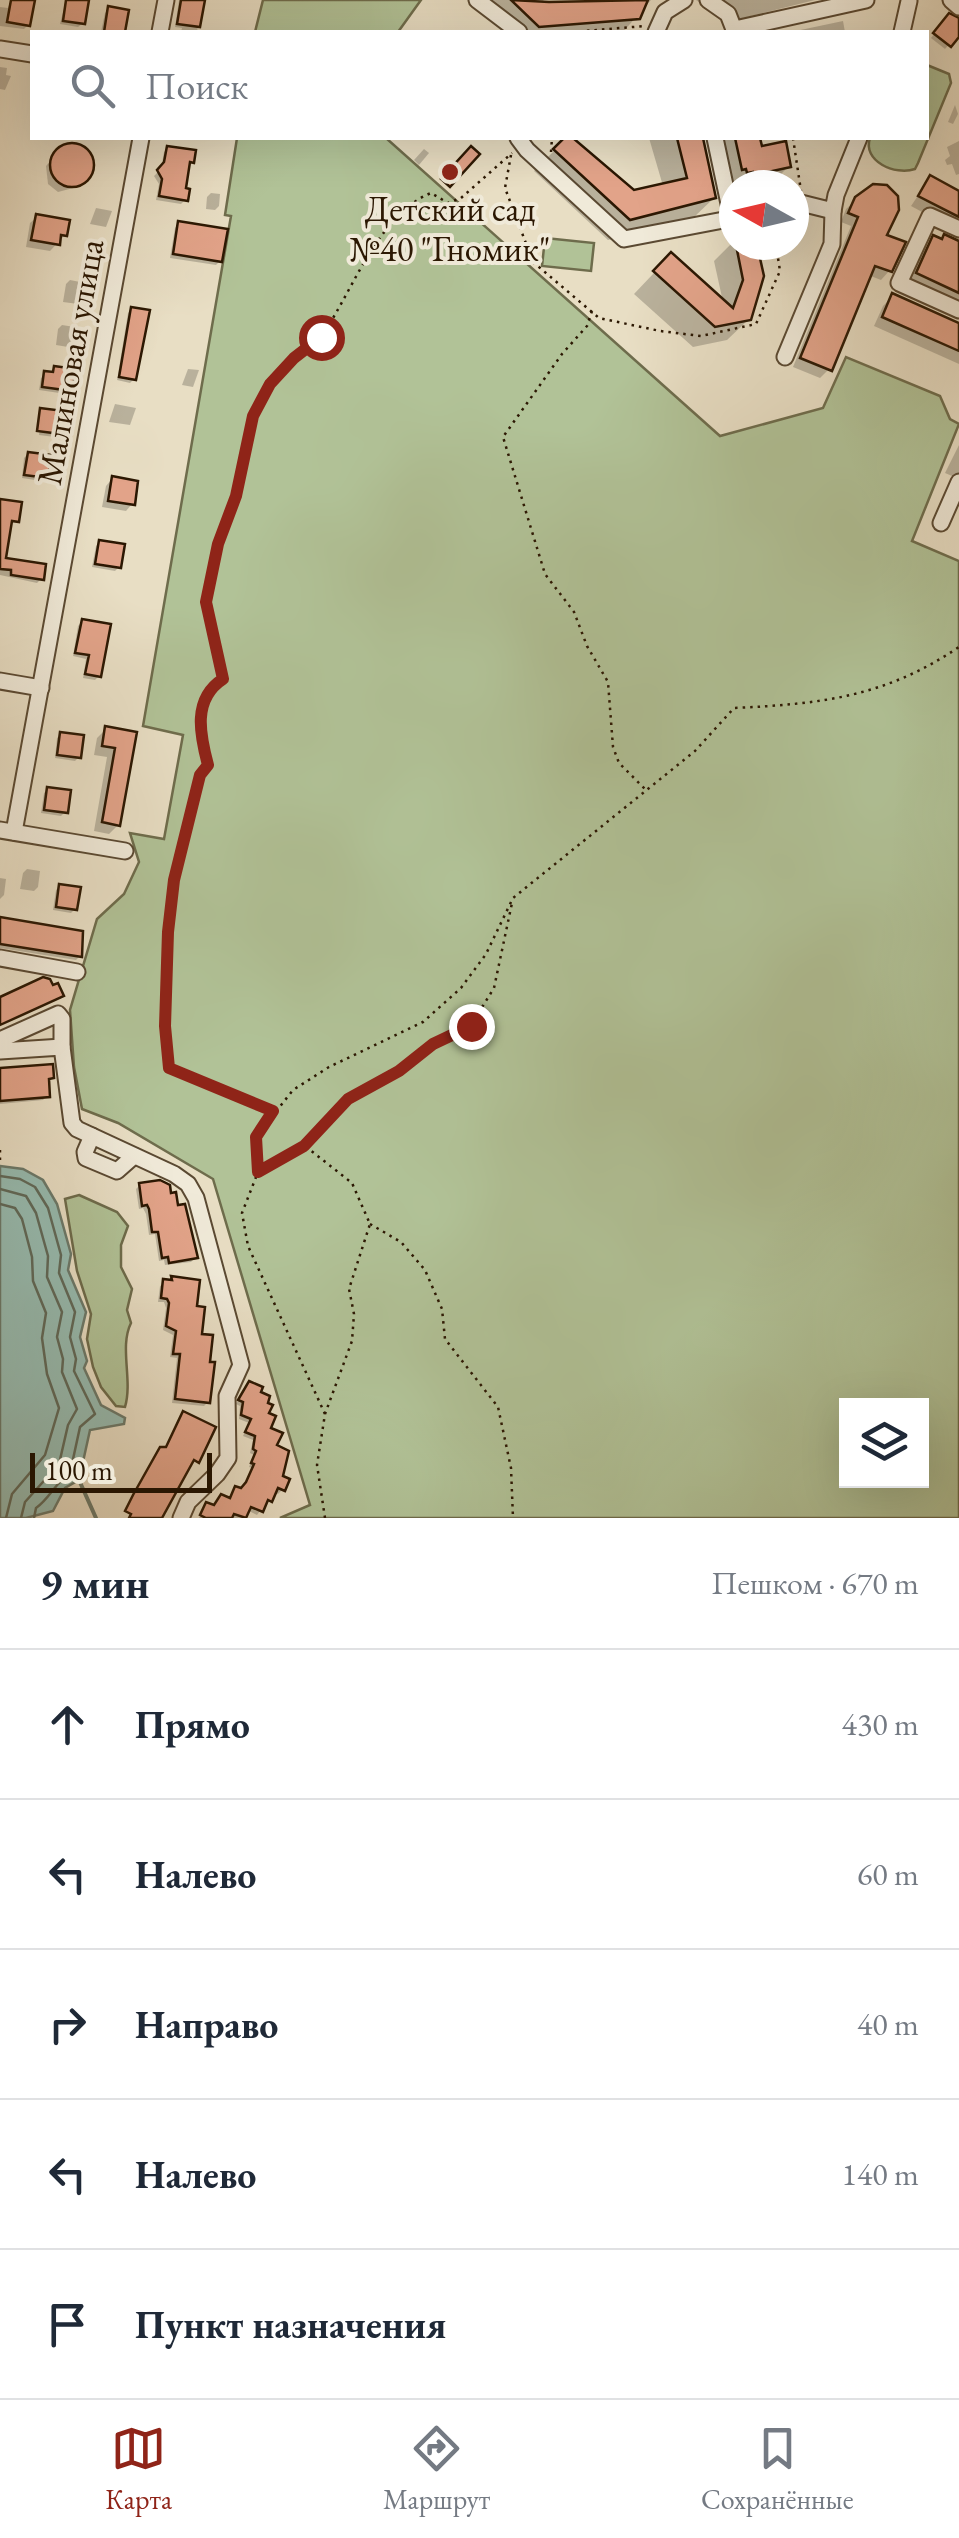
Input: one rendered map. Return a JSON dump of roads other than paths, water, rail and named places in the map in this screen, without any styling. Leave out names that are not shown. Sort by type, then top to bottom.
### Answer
[{"type":"street","points":[[160,30],[166,0]]},
{"type":"street","points":[[477,0],[516,30]]},
{"type":"street","points":[[650,29],[665,12],[684,0]]},
{"type":"street","points":[[708,0],[722,8],[735,30],[866,0]]},
{"type":"street","points":[[902,30],[908,0],[919,0]]},
{"type":"street","points":[[950,0],[959,7]]},
{"type":"street","points":[[0,48],[30,54]]},
{"type":"street","name":"Малиновая улица","points":[[7,831],[40,688],[141,140]]},
{"type":"street","points":[[715,140],[722,170]]},
{"type":"street","points":[[785,357],[832,244],[836,195],[858,140]]},
{"type":"street","points":[[515,143],[624,239],[719,221]]},
{"type":"street","points":[[809,206],[833,211]]},
{"type":"street","points":[[959,229],[930,216],[899,283],[959,310]]},
{"type":"street","points":[[941,523],[959,482]]},
{"type":"street","points":[[0,681],[40,688]]},
{"type":"street","points":[[7,831],[125,852]]},
{"type":"street","points":[[0,958],[77,972]]},
{"type":"street","points":[[0,1040],[58,1014],[62,1019],[72,1124],[174,1174],[188,1184],[196,1198],[241,1365],[227,1396],[228,1458],[188,1502],[181,1518]]},
{"type":"street","points":[[0,1052],[62,1048]]},
{"type":"water","points":[[0,1166],[23,1169],[43,1180],[57,1204],[71,1254],[68,1270],[86,1312],[80,1337],[87,1361],[84,1368],[101,1405],[125,1418],[124,1424],[90,1430],[79,1480],[65,1488],[53,1511],[26,1518],[0,1518]]},
{"type":"waterway","points":[[79,1480],[96,1518]]},
{"type":"place","name":"Детский сад №40 \"Гномик\"","points":[[450,172]]}]
